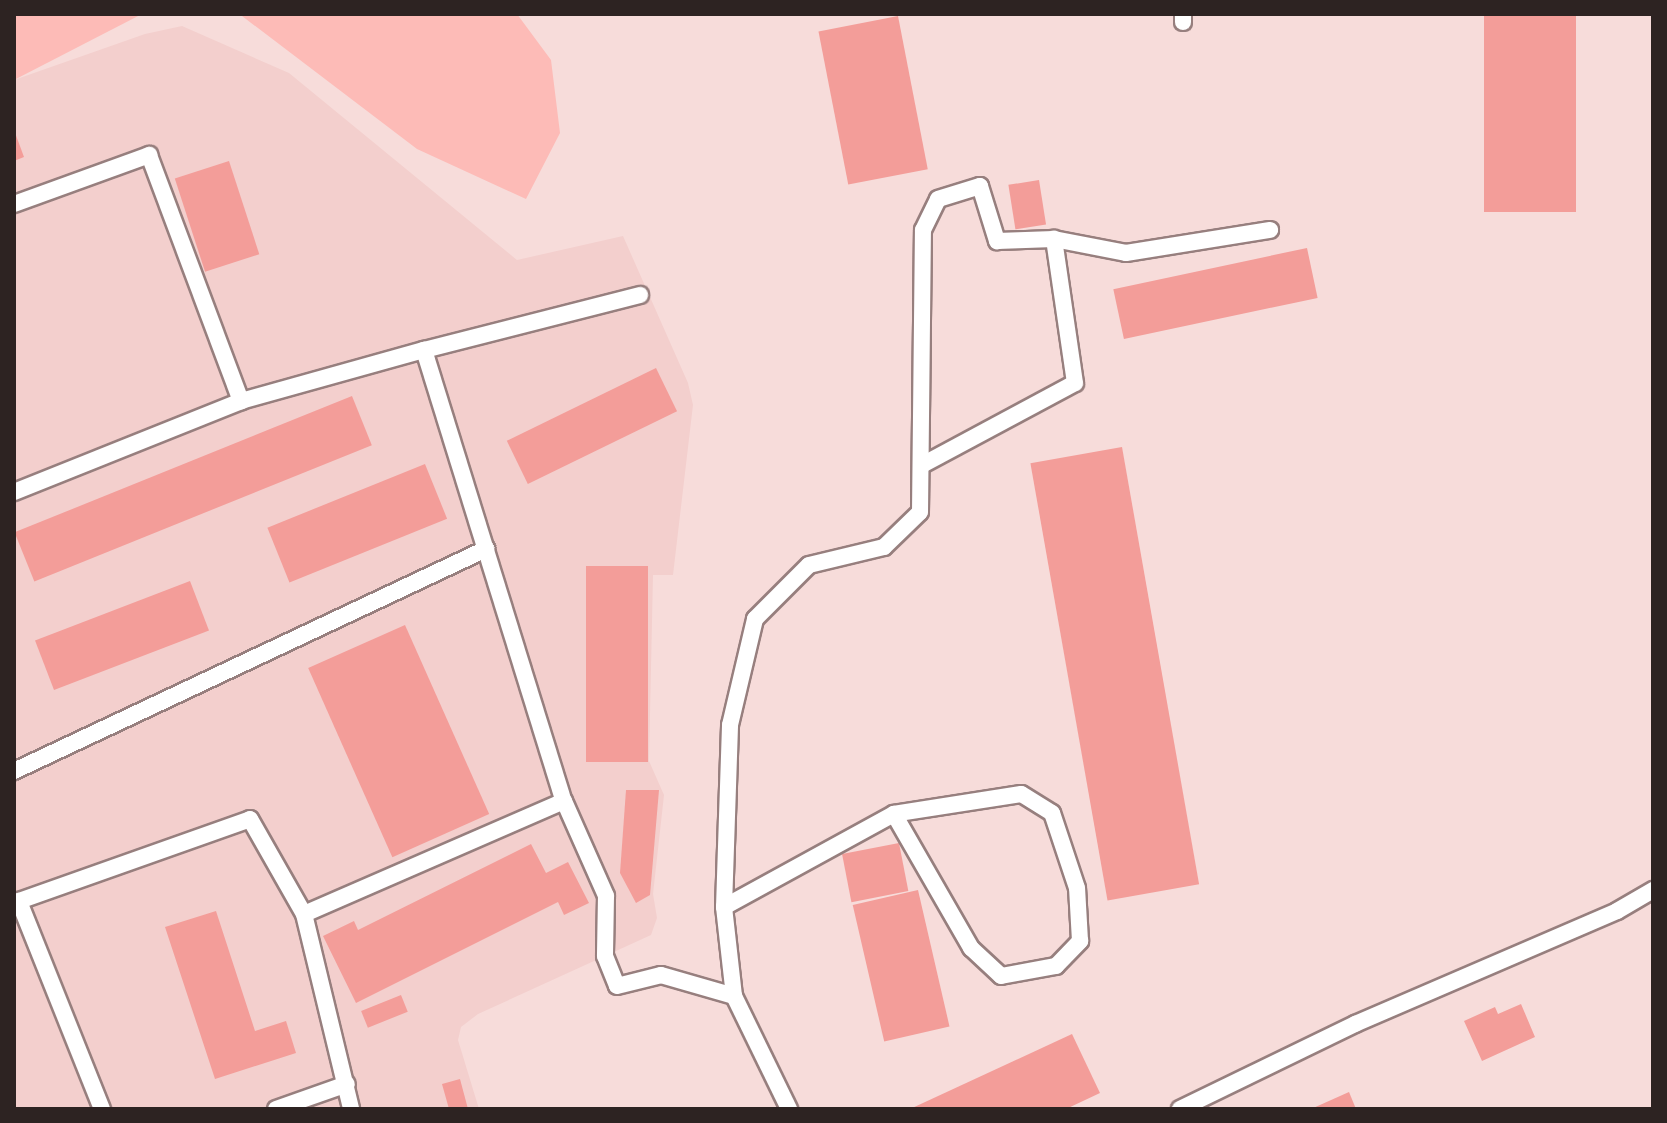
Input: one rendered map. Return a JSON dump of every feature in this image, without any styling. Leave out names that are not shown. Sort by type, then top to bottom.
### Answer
[{"type":"lane","points":[[14,204],[149,155],[241,401]]},
{"type":"lane","points":[[789,1109],[734,996],[724,907],[730,725],[755,619],[809,565],[884,547],[920,512],[924,464],[923,230],[938,199],[980,186],[997,241],[1054,239],[1126,253],[1270,230]]},
{"type":"lane","points":[[924,464],[1075,383],[1054,239]]},
{"type":"lane","points":[[14,492],[241,401],[640,295]]},
{"type":"lane","points":[[424,350],[564,801],[606,896],[605,956],[617,986],[661,975],[734,996]]},
{"type":"lane","points":[[14,771],[486,549]]},
{"type":"lane","points":[[724,907],[894,814],[1021,794],[1052,813],[1077,888],[1080,941],[1056,966],[1001,976],[971,948],[894,814]]},
{"type":"lane","points":[[304,914],[564,801]]},
{"type":"lane","points":[[102,1109],[16,894],[250,819],[304,914],[351,1109]]},
{"type":"lane","points":[[1180,1109],[1355,1024],[1617,911],[1653,890]]},
{"type":"lane","points":[[276,1109],[347,1084]]},
{"type":"shaded area","points":[[14,14],[142,14],[14,80]]},
{"type":"shaded area","points":[[173,14],[517,14],[551,60],[560,133],[526,199],[417,149],[242,16]]},
{"type":"shaded area","points":[[182,26],[289,73],[517,260],[623,236],[688,383],[693,405],[673,575],[653,575],[649,761],[664,795],[653,894],[657,918],[651,935],[478,1014],[461,1027],[458,1040],[479,1109],[14,1109],[14,80],[145,34]]},
{"type":"building","points":[[1484,14],[1576,14],[1576,212],[1484,212]]},
{"type":"building","points":[[898,16],[928,169],[848,185],[818,31]]},
{"type":"building","points":[[14,130],[24,157],[14,161]]},
{"type":"building","points":[[229,161],[259,254],[205,272],[175,179]]},
{"type":"building","points":[[1039,180],[1046,224],[1015,229],[1008,185]]},
{"type":"building","points":[[1307,248],[1318,298],[1124,339],[1113,289]]},
{"type":"building","points":[[656,368],[677,411],[528,484],[507,441]]},
{"type":"building","points":[[352,396],[372,445],[34,581],[15,532]]},
{"type":"building","points":[[1122,447],[1199,884],[1108,900],[1030,463]]},
{"type":"building","points":[[425,464],[447,519],[289,582],[267,528]]},
{"type":"building","points":[[586,566],[648,566],[648,762],[586,762]]},
{"type":"building","points":[[190,581],[209,630],[54,690],[35,640]]},
{"type":"building","points":[[405,625],[489,814],[392,857],[308,668]]},
{"type":"building","points":[[626,790],[659,790],[650,895],[636,903],[620,873]]},
{"type":"building","points":[[899,843],[908,891],[851,902],[842,854]]},
{"type":"building","points":[[531,844],[546,873],[568,862],[589,903],[564,915],[558,902],[356,1003],[323,936],[354,921],[358,930]]},
{"type":"building","points":[[918,890],[949,1026],[884,1041],[853,905]]},
{"type":"building","points":[[216,911],[255,1031],[286,1021],[296,1053],[215,1079],[165,927]]},
{"type":"building","points":[[401,995],[408,1012],[368,1028],[361,1011]]},
{"type":"building","points":[[1521,1004],[1535,1037],[1482,1061],[1464,1021],[1495,1007],[1498,1014]]},
{"type":"building","points":[[1072,1034],[1100,1093],[1066,1109],[910,1109]]},
{"type":"building","points":[[460,1079],[468,1109],[449,1109],[442,1084]]},
{"type":"building","points":[[1349,1092],[1356,1109],[1311,1109]]}]
